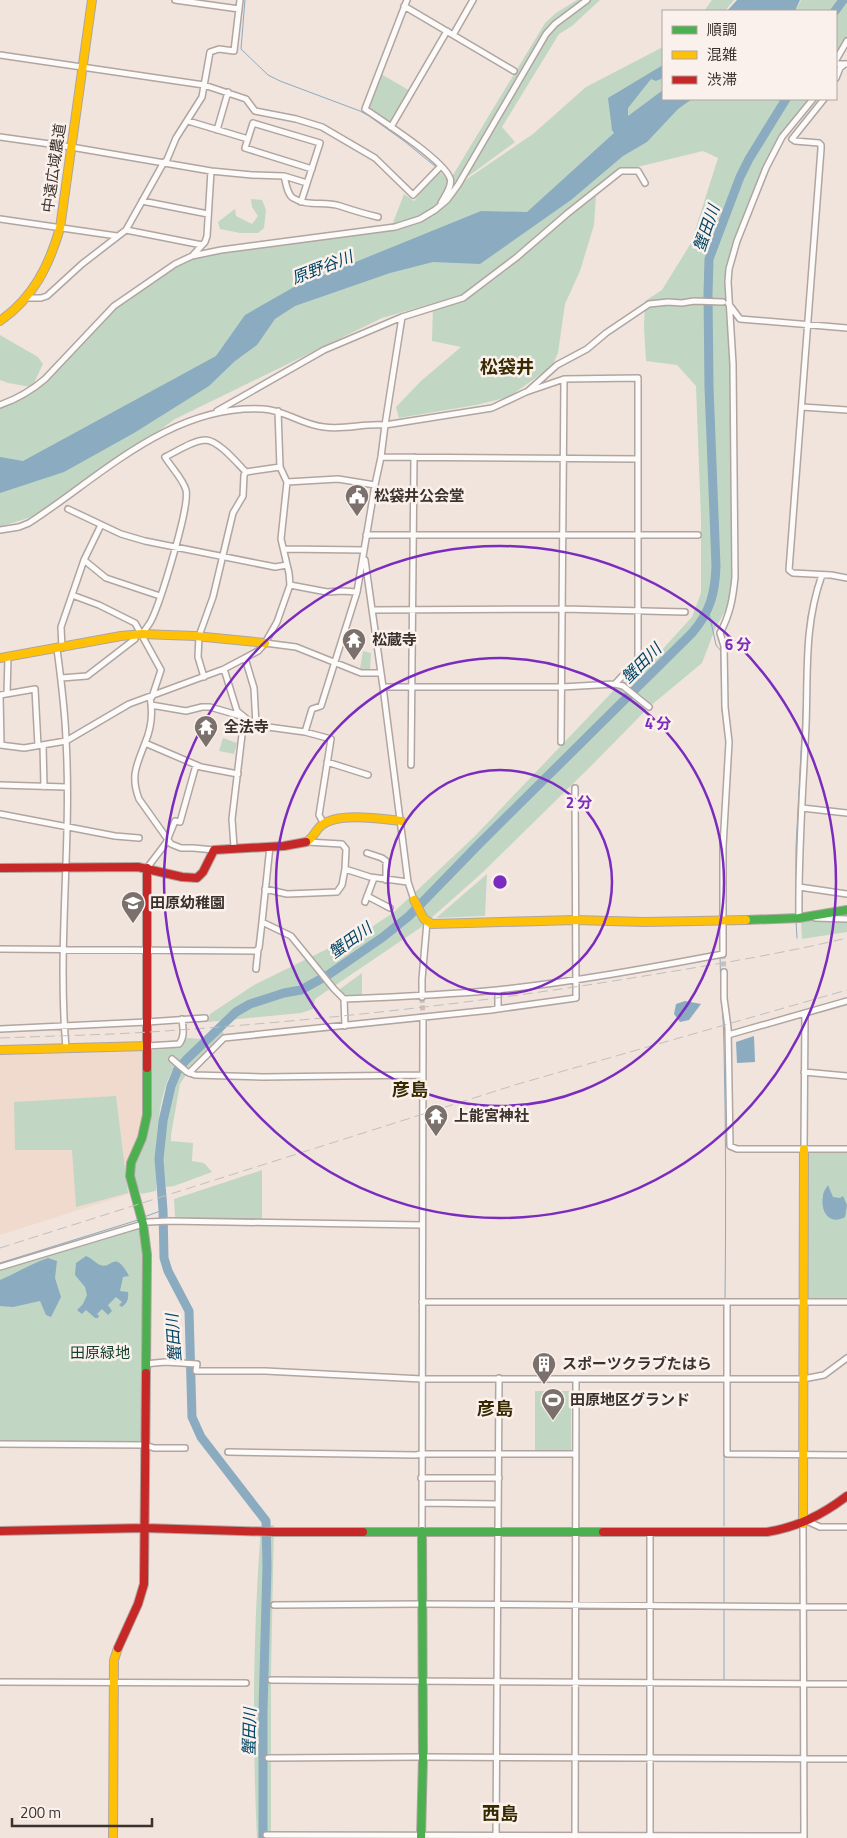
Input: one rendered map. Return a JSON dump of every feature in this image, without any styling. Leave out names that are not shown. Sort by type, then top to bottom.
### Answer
[{"type":"street","name":"中遠広域農道","points":[[0,321],[27,298],[47,268],[55,246],[60,228],[92,0]]},
{"type":"street","points":[[175,0],[239,9]]},
{"type":"street","points":[[27,298],[47,296],[82,264],[126,230],[165,162],[176,138],[202,97],[210,52],[214,50],[234,51],[240,0]]},
{"type":"street","points":[[406,0],[365,109],[419,147],[451,179],[450,187],[439,206]]},
{"type":"street","points":[[453,35],[474,0]]},
{"type":"street","points":[[0,405],[33,390],[114,306],[175,264],[192,256],[290,240],[384,230],[420,219],[439,206],[447,200],[458,185],[546,34],[554,24],[587,0]]},
{"type":"street","points":[[404,6],[514,71]]},
{"type":"street","points":[[391,127],[447,32]]},
{"type":"street","points":[[837,58],[847,41]]},
{"type":"street","points":[[0,55],[204,84],[228,92],[246,99],[255,111],[296,118],[329,132],[375,158],[413,195],[440,167]]},
{"type":"street","points":[[837,76],[840,68],[846,64]]},
{"type":"street","points":[[217,130],[228,92]]},
{"type":"street","points":[[344,999],[422,997],[498,990],[720,954],[724,920],[724,846],[730,742],[725,707],[724,646],[720,633],[727,620],[732,602],[735,577],[733,364],[724,302],[729,269],[737,241],[754,196],[782,137],[812,100]]},
{"type":"street","points":[[823,100],[792,138],[795,141],[818,143],[821,145],[790,570],[793,573],[847,578]]},
{"type":"street","points":[[188,120],[248,140]]},
{"type":"street","points":[[301,202],[312,170],[320,143],[253,123],[245,148],[312,170]]},
{"type":"street","points":[[0,137],[165,162],[211,171],[252,176],[284,176],[307,183]]},
{"type":"street","points":[[192,256],[207,236],[211,171]]},
{"type":"street","points":[[0,530],[29,524],[133,450],[185,422],[214,412],[324,350],[402,317],[463,298],[517,257],[621,171],[638,171],[645,183]]},
{"type":"street","points":[[284,176],[292,198],[301,202],[338,206],[378,218]]},
{"type":"street","points":[[142,201],[208,214]]},
{"type":"street","points":[[0,219],[117,236]]},
{"type":"street","points":[[126,230],[202,245]]},
{"type":"street","points":[[526,392],[550,370],[587,349],[649,304],[694,301],[724,302],[740,319],[847,328]]},
{"type":"street","points":[[305,732],[312,709],[321,706],[357,592],[381,457],[402,317]]},
{"type":"street","points":[[214,412],[262,409],[278,411],[307,424],[336,428],[368,424],[385,425],[492,408],[526,392],[564,379],[638,378],[638,658],[616,684]]},
{"type":"street","points":[[561,742],[564,379]]},
{"type":"street","points":[[802,406],[847,410]]},
{"type":"street","points":[[44,787],[40,745],[35,689],[0,695],[1,745],[24,748],[40,745],[66,741],[129,704],[224,669],[258,651],[265,643],[278,622],[290,586],[281,538],[287,482],[280,467],[278,411]]},
{"type":"street","points":[[61,678],[87,676],[135,639],[151,621],[176,547],[187,500],[186,489],[165,457],[205,440],[224,450],[246,472]]},
{"type":"street","points":[[381,457],[637,459]]},
{"type":"street","points":[[411,765],[414,457]]},
{"type":"street","points":[[246,472],[280,467]]},
{"type":"street","points":[[204,677],[198,657],[199,636],[213,597],[233,513],[243,496],[244,475],[246,472]]},
{"type":"street","points":[[287,482],[338,479],[375,485]]},
{"type":"street","points":[[68,510],[121,534],[275,567],[287,565]]},
{"type":"street","points":[[66,1048],[64,1026],[64,948],[66,741],[59,648],[61,627],[84,560],[101,525]]},
{"type":"street","points":[[366,534],[698,535]]},
{"type":"street","points":[[284,549],[364,550]]},
{"type":"street","points":[[364,550],[408,882],[414,900],[425,920],[432,924],[575,920],[645,922],[799,918],[847,910]]},
{"type":"street","points":[[84,560],[106,578],[160,596]]},
{"type":"street","points":[[799,918],[809,626],[813,600],[822,575]]},
{"type":"street","points":[[290,586],[327,592],[357,592]]},
{"type":"street","points":[[72,595],[135,623],[139,635],[161,670],[151,697],[150,723],[136,768],[134,783],[139,799],[171,844],[181,848],[214,850],[307,842],[342,844],[346,849],[342,885],[337,892],[287,894],[265,889]]},
{"type":"street","points":[[373,610],[685,612]]},
{"type":"street","points":[[7,694],[4,658],[122,636],[139,635],[199,636],[296,647],[362,672],[381,673]]},
{"type":"street","points":[[245,658],[254,688],[256,725]]},
{"type":"street","points":[[224,669],[238,712],[243,717],[256,725],[305,732],[331,739],[319,815],[324,824]]},
{"type":"street","points":[[383,687],[562,687],[616,684],[623,686],[649,707]]},
{"type":"street","points":[[151,705],[186,711],[202,707],[210,708],[243,717]]},
{"type":"street","points":[[234,847],[232,819],[243,717]]},
{"type":"street","points":[[145,744],[208,769],[238,774]]},
{"type":"street","points":[[327,762],[368,775]]},
{"type":"street","points":[[113,1838],[114,1660],[143,1594],[147,1255],[145,1223],[139,1211],[130,1176],[131,1163],[142,1138],[148,1114],[147,868],[167,839],[175,821],[180,822],[196,765]]},
{"type":"street","points":[[0,785],[66,788]]},
{"type":"street","points":[[188,1072],[224,1038],[498,1010],[576,998],[575,788]]},
{"type":"street","points":[[802,808],[847,813]]},
{"type":"street","points":[[0,814],[115,836],[139,838]]},
{"type":"street","points":[[307,842],[324,824],[334,820],[367,818],[401,821]]},
{"type":"street","points":[[256,969],[270,846]]},
{"type":"street","points":[[0,868],[147,868],[178,876],[197,878],[201,875],[207,860],[214,850]]},
{"type":"street","points":[[367,853],[386,861],[386,880]]},
{"type":"street","points":[[345,869],[374,878],[408,882]]},
{"type":"street","points":[[365,902],[374,878]]},
{"type":"street","points":[[799,887],[847,894]]},
{"type":"street","points":[[367,896],[390,908]]},
{"type":"street","points":[[811,916],[828,919],[847,919]]},
{"type":"street","points":[[422,997],[425,920]]},
{"type":"street","points":[[262,922],[292,936],[344,999],[345,1026]]},
{"type":"street","points":[[0,949],[258,950]]},
{"type":"street","points":[[724,972],[728,1036],[730,1146],[737,1150],[847,1149]]},
{"type":"street","points":[[498,990],[498,1010]]},
{"type":"street","points":[[728,1036],[847,1001]]},
{"type":"street","points":[[266,1835],[804,1837],[806,1523],[803,1455],[805,1013]]},
{"type":"street","points":[[0,1029],[205,1018]]},
{"type":"street","points":[[421,1837],[423,1757],[421,1454],[423,1018]]},
{"type":"street","points":[[0,1050],[179,1044],[183,1036],[182,1019]]},
{"type":"street","points":[[172,1059],[188,1072],[195,1075],[262,1077],[423,1075]]},
{"type":"street","points":[[804,1072],[847,1076]]},
{"type":"street","points":[[0,1267],[145,1223],[169,1221],[422,1225]]},
{"type":"street","points":[[422,1302],[847,1302]]},
{"type":"street","points":[[726,1302],[727,1454],[847,1455]]},
{"type":"street","points":[[146,1364],[193,1363],[197,1364],[196,1371],[265,1371],[422,1379],[803,1379],[824,1375],[847,1358]]},
{"type":"street","points":[[496,1837],[499,1378]]},
{"type":"street","points":[[575,1837],[574,1682],[576,1531],[574,1454],[576,1379]]},
{"type":"street","points":[[0,1444],[145,1445],[154,1448],[185,1448]]},
{"type":"street","points":[[228,1452],[416,1455],[574,1454]]},
{"type":"street","points":[[421,1478],[499,1478]]},
{"type":"street","points":[[0,1531],[144,1528],[275,1532],[767,1532],[806,1523],[832,1508],[847,1496]]},
{"type":"street","points":[[422,1503],[498,1504]]},
{"type":"street","points":[[806,1523],[820,1528],[847,1527]]},
{"type":"street","points":[[650,1531],[650,1837]]},
{"type":"street","points":[[274,1605],[422,1604],[847,1608]]},
{"type":"street","points":[[271,1680],[847,1684]]},
{"type":"street","points":[[0,1682],[246,1683]]},
{"type":"street","points":[[268,1758],[847,1759]]},
{"type":"shaded area","points":[[139,1049],[144,1053],[143,1117],[140,1131],[126,1162],[124,1173],[129,1194],[0,1235],[0,1055]]},
{"type":"green space","points":[[577,0],[600,0],[572,26],[559,34],[502,127],[515,142],[459,183],[454,181],[453,175],[545,23],[556,13]]},
{"type":"green space","points":[[712,0],[734,0],[726,10],[705,10]]},
{"type":"green space","points":[[801,0],[847,0],[847,41],[837,57],[837,10],[796,10]]},
{"type":"green space","points":[[662,48],[662,100],[808,100],[790,127],[753,201],[729,269],[733,569],[730,602],[715,629],[702,663],[649,707],[483,872],[420,928],[315,999],[313,1009],[301,1013],[208,1022],[210,1014],[254,985],[331,947],[360,935],[394,912],[474,837],[637,666],[660,652],[692,617],[701,593],[701,518],[696,386],[677,365],[646,361],[645,301],[662,290],[691,243],[718,158],[703,151],[621,171],[462,295],[382,318],[175,419],[44,513],[0,527],[0,402],[20,397],[31,387],[0,380],[0,335],[38,357],[43,364],[33,385],[112,308],[142,286],[196,255],[391,228],[404,194],[414,201],[438,170],[447,179],[458,185],[533,134],[586,87]]},
{"type":"green space","points":[[381,74],[412,92],[393,125],[367,108]]},
{"type":"green space","points":[[596,196],[594,225],[580,271],[565,304],[558,353],[552,366],[509,397],[476,405],[399,418],[396,407],[421,381],[461,347],[432,341],[433,307],[458,299]]},
{"type":"green space","points":[[251,199],[262,200],[266,210],[264,228],[258,233],[240,233],[220,229],[218,222],[235,209],[236,216],[252,224],[258,216],[252,207]]},
{"type":"green space","points":[[363,651],[371,653],[370,670],[360,669]]},
{"type":"green space","points":[[223,738],[237,743],[234,754],[219,751]]},
{"type":"green space","points":[[487,874],[485,916],[436,918]]},
{"type":"green space","points":[[847,913],[847,932],[802,939],[801,922]]},
{"type":"green space","points":[[362,973],[362,996],[345,996],[340,989]]},
{"type":"green space","points":[[223,1031],[224,1036],[189,1070],[180,1084],[171,1135],[171,1141],[193,1143],[192,1161],[204,1163],[212,1172],[174,1186],[166,1187],[162,1148],[170,1098],[176,1078],[183,1068],[218,1032]]},
{"type":"green space","points":[[187,1038],[202,1039],[177,1064],[171,1073],[159,1115],[156,1191],[141,1194],[134,1181],[135,1154],[147,1118],[147,1051],[180,1047]]},
{"type":"green space","points":[[116,1096],[128,1193],[76,1207],[72,1150],[15,1150],[14,1102]]},
{"type":"green space","points":[[847,1150],[847,1300],[806,1300],[806,1152]]},
{"type":"green space","points":[[262,1170],[262,1220],[175,1218],[174,1199]]},
{"type":"green space","name":"田原緑地","points":[[143,1224],[145,1445],[0,1445],[0,1269]]},
{"type":"green space","name":"田原地区グランド","points":[[535,1391],[571,1391],[571,1452],[535,1451]]},
{"type":"green space","points":[[274,1525],[271,1672],[271,1838],[257,1838],[254,1682],[258,1566],[261,1527]]},
{"type":"water","points":[[737,0],[800,0],[795,10],[728,10]]},
{"type":"water","points":[[662,66],[662,78],[656,81],[651,79],[628,108],[628,116],[662,91],[662,100],[691,100],[678,109],[647,142],[623,156],[571,200],[480,264],[433,262],[390,273],[295,306],[275,319],[257,345],[235,361],[209,386],[134,433],[64,472],[0,493],[0,457],[23,461],[216,356],[245,315],[294,287],[481,211],[527,212],[614,133],[608,98]]},
{"type":"water","points":[[685,1001],[701,1004],[689,1020],[680,1022],[674,1014],[676,1004]]},
{"type":"water","points":[[754,1036],[755,1062],[737,1063],[736,1042]]},
{"type":"water","points":[[828,1185],[833,1197],[840,1198],[843,1196],[847,1205],[845,1217],[834,1220],[824,1212],[823,1195]]},
{"type":"water","points":[[86,1256],[104,1266],[113,1262],[120,1263],[129,1276],[123,1277],[120,1291],[128,1292],[128,1299],[125,1304],[122,1307],[119,1305],[122,1302],[116,1297],[108,1305],[112,1311],[108,1315],[102,1309],[97,1314],[98,1318],[95,1318],[86,1310],[82,1314],[77,1310],[83,1304],[87,1295],[85,1287],[75,1275],[76,1263]]},
{"type":"water","points":[[48,1258],[57,1261],[55,1278],[61,1297],[51,1317],[46,1315],[40,1301],[13,1307],[0,1306],[0,1280]]},
{"type":"waterway","points":[[245,0],[241,49],[268,75],[360,111],[404,141],[436,167]]},
{"type":"waterway","name":"蟹田川","points":[[836,10],[843,0]]},
{"type":"waterway","name":"蟹田川","points":[[263,1838],[266,1521],[201,1437],[192,1417],[189,1311],[168,1271],[164,1258],[159,1159],[163,1121],[171,1086],[178,1069],[236,1012],[250,1004],[284,993],[301,990],[328,975],[383,937],[409,916],[692,633],[703,618],[713,594],[716,566],[709,387],[709,259],[740,177],[785,100]]},
{"type":"waterway","points":[[817,584],[820,576]]},
{"type":"waterway","points":[[805,650],[808,617],[815,590]]},
{"type":"waterway","points":[[708,608],[716,645],[721,651],[722,710],[725,728]]},
{"type":"waterway","points":[[796,915],[796,847],[804,696]]},
{"type":"waterway","points":[[721,848],[726,750]]},
{"type":"waterway","points":[[796,921],[797,938]]},
{"type":"waterway","points":[[720,934],[720,953]]},
{"type":"waterway","points":[[720,957],[724,1036],[725,1300]]},
{"type":"waterway","points":[[144,1217],[163,1210]]},
{"type":"waterway","points":[[0,1263],[138,1220]]},
{"type":"waterway","points":[[724,1381],[724,1526]]},
{"type":"waterway","points":[[724,1537],[724,1604]]},
{"type":"waterway","points":[[724,1608],[724,1680]]},
{"type":"tunnel","points":[[723,954],[724,972]]},
{"type":"tunnel","points":[[422,998],[423,1018]]},
{"type":"railway","points":[[0,1038],[150,1032],[274,1022],[460,1003],[644,976],[771,954],[847,938]]},
{"type":"railway","points":[[0,1248],[518,1084],[847,990]]},
{"type":"traffic: fast","points":[[746,920],[799,918],[847,910]]},
{"type":"traffic: fast","points":[[146,1373],[147,1255],[143,1224],[130,1176],[131,1163],[142,1138],[147,1115],[147,1068]]},
{"type":"traffic: fast","points":[[421,1838],[423,1757],[422,1531]]},
{"type":"traffic: fast","points":[[363,1532],[603,1532]]},
{"type":"traffic: slow","points":[[0,321],[12,312],[31,291],[45,268],[56,242],[60,228],[92,0]]},
{"type":"traffic: slow","points":[[0,658],[121,636],[142,634],[195,636],[265,643]]},
{"type":"traffic: slow","points":[[306,842],[322,825],[329,821],[349,817],[401,821]]},
{"type":"traffic: slow","points":[[414,900],[424,919],[432,924],[575,920],[645,922],[746,920]]},
{"type":"traffic: slow","points":[[0,1050],[147,1046]]},
{"type":"traffic: slow","points":[[803,1524],[804,1149]]},
{"type":"traffic: slow","points":[[113,1838],[114,1660],[118,1648]]},
{"type":"traffic: jam","points":[[0,868],[138,867],[182,877],[197,878],[203,872],[214,850],[284,846],[306,842]]},
{"type":"traffic: jam","points":[[147,868],[147,1068]]},
{"type":"traffic: jam","points":[[118,1648],[138,1604],[144,1584],[146,1373]]},
{"type":"traffic: jam","points":[[603,1532],[767,1532],[789,1527],[809,1519],[847,1496]]},
{"type":"traffic: jam","points":[[0,1531],[144,1528],[275,1532],[363,1532]]},
{"type":"place","name":"松袋井公会堂","points":[[357,517]]},
{"type":"place","name":"松蔵寺","points":[[354,661]]},
{"type":"place","name":"全法寺","points":[[206,748]]},
{"type":"place","name":"田原幼稚園","points":[[133,924]]},
{"type":"place","name":"上能宮神社","points":[[436,1137]]},
{"type":"place","name":"スポーツクラブたはら","points":[[544,1385]]},
{"type":"place","name":"田原地区グランド","points":[[553,1421]]},
{"type":"district","name":"松袋井","points":[[507,367]]},
{"type":"district","name":"彦島","points":[[410,1090]]},
{"type":"district","name":"彦島","points":[[495,1409]]},
{"type":"district","name":"西島","points":[[500,1814]]},
{"type":"water label","name":"原野谷川","points":[[322,267]]}]
